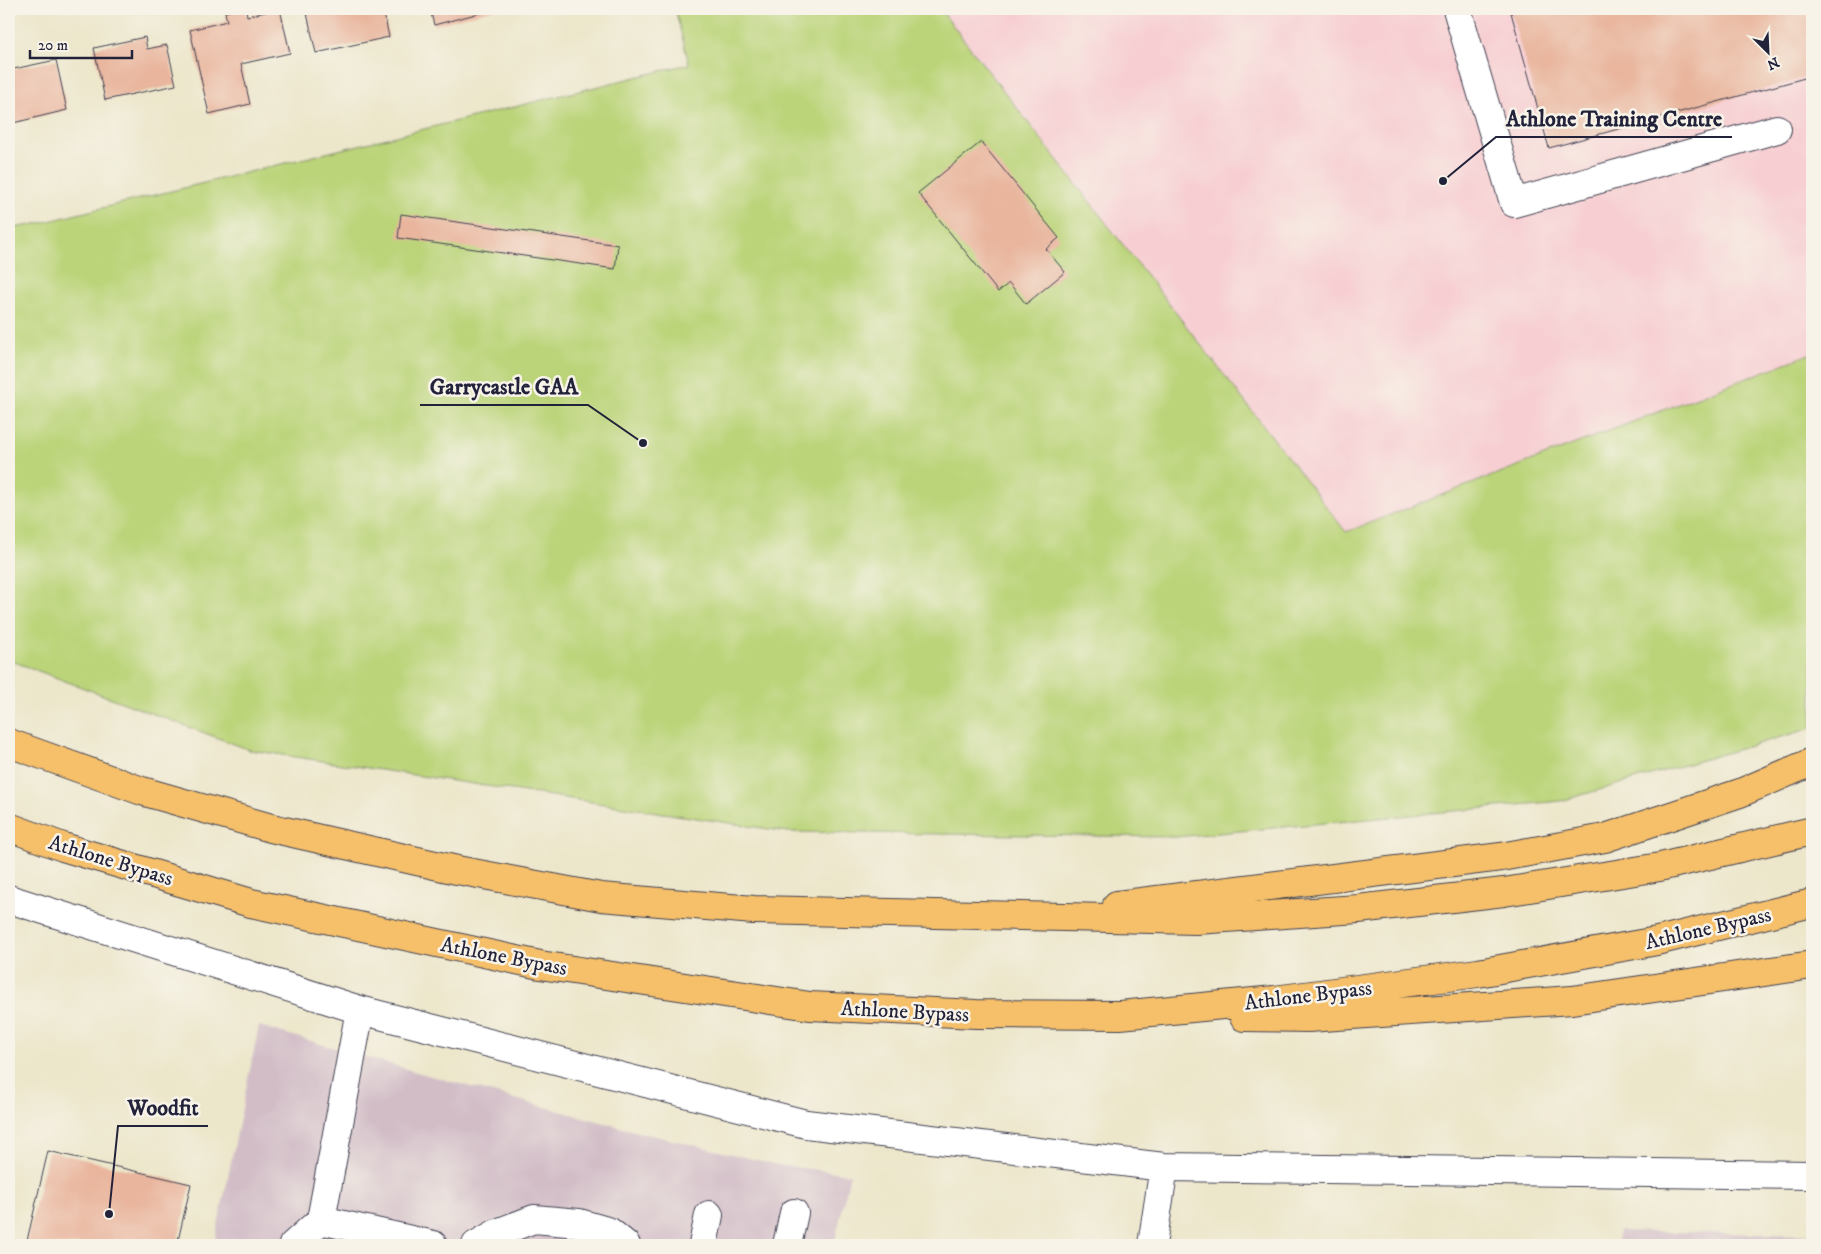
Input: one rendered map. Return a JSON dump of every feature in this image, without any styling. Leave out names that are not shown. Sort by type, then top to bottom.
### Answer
[{"type":"highway","points":[[9,743],[142,792],[271,828],[457,870],[601,897],[754,910],[1196,920],[1358,909],[1504,892],[1660,867],[1812,831]]},
{"type":"highway","points":[[1041,916],[1167,898],[1492,859],[1605,838],[1740,794],[1812,762]]},
{"type":"highway","name":"Athlone Bypass","points":[[9,826],[63,847],[251,903],[540,965],[810,1006],[976,1014],[1120,1015],[1274,1000],[1478,973],[1657,941],[1812,903]]},
{"type":"highway","points":[[1120,1015],[1308,1018],[1572,1000],[1812,965]]},
{"type":"street","points":[[1457,9],[1514,204],[1777,129]]},
{"type":"street","points":[[9,899],[360,1010],[806,1124],[1164,1167],[1812,1176]]},
{"type":"street","points":[[293,1245],[321,1220],[360,1010]]},
{"type":"street","points":[[1152,1245],[1164,1167]]},
{"type":"street","points":[[787,1245],[794,1213]]},
{"type":"street","points":[[703,1245],[709,1215]]},
{"type":"street","points":[[476,1245],[497,1233],[534,1219],[579,1223],[610,1232],[626,1245]]},
{"type":"street","points":[[321,1220],[433,1245]]},
{"type":"shaded area","points":[[940,9],[1812,9],[1812,353],[1346,532]]},
{"type":"shaded area","points":[[259,1026],[434,1077],[638,1132],[778,1165],[850,1174],[834,1245],[214,1245]]},
{"type":"shaded area","points":[[1619,1231],[1812,1235],[1812,1245],[1616,1245]]},
{"type":"green space","points":[[675,9],[940,9],[1346,532],[1812,353],[1812,728],[1561,801],[1176,837],[788,832],[250,750],[9,660],[9,229],[41,223],[689,64]]},
{"type":"building","points":[[246,9],[247,16],[280,9],[290,53],[241,64],[250,104],[209,114],[190,30],[227,21],[225,12]]},
{"type":"building","points":[[306,9],[383,9],[389,37],[316,53]]},
{"type":"building","points":[[430,9],[495,9],[434,25]]},
{"type":"building","points":[[1510,9],[1812,9],[1812,76],[1549,148]]},
{"type":"building","points":[[145,37],[147,49],[167,45],[176,85],[105,100],[94,48]]},
{"type":"building","points":[[56,60],[67,110],[9,124],[9,70]]},
{"type":"building","points":[[981,142],[1059,238],[1046,249],[1065,272],[1026,304],[1009,283],[998,292],[918,193]]},
{"type":"building","points":[[401,214],[618,245],[615,269],[398,238]]},
{"type":"building","points":[[48,1151],[191,1184],[177,1245],[26,1245]]},
{"type":"place","name":"Athlone Training Centre","points":[[1443,181]]},
{"type":"place","name":"Garrycastle GAA","points":[[643,443]]},
{"type":"place","name":"Woodfit","points":[[109,1214]]}]
